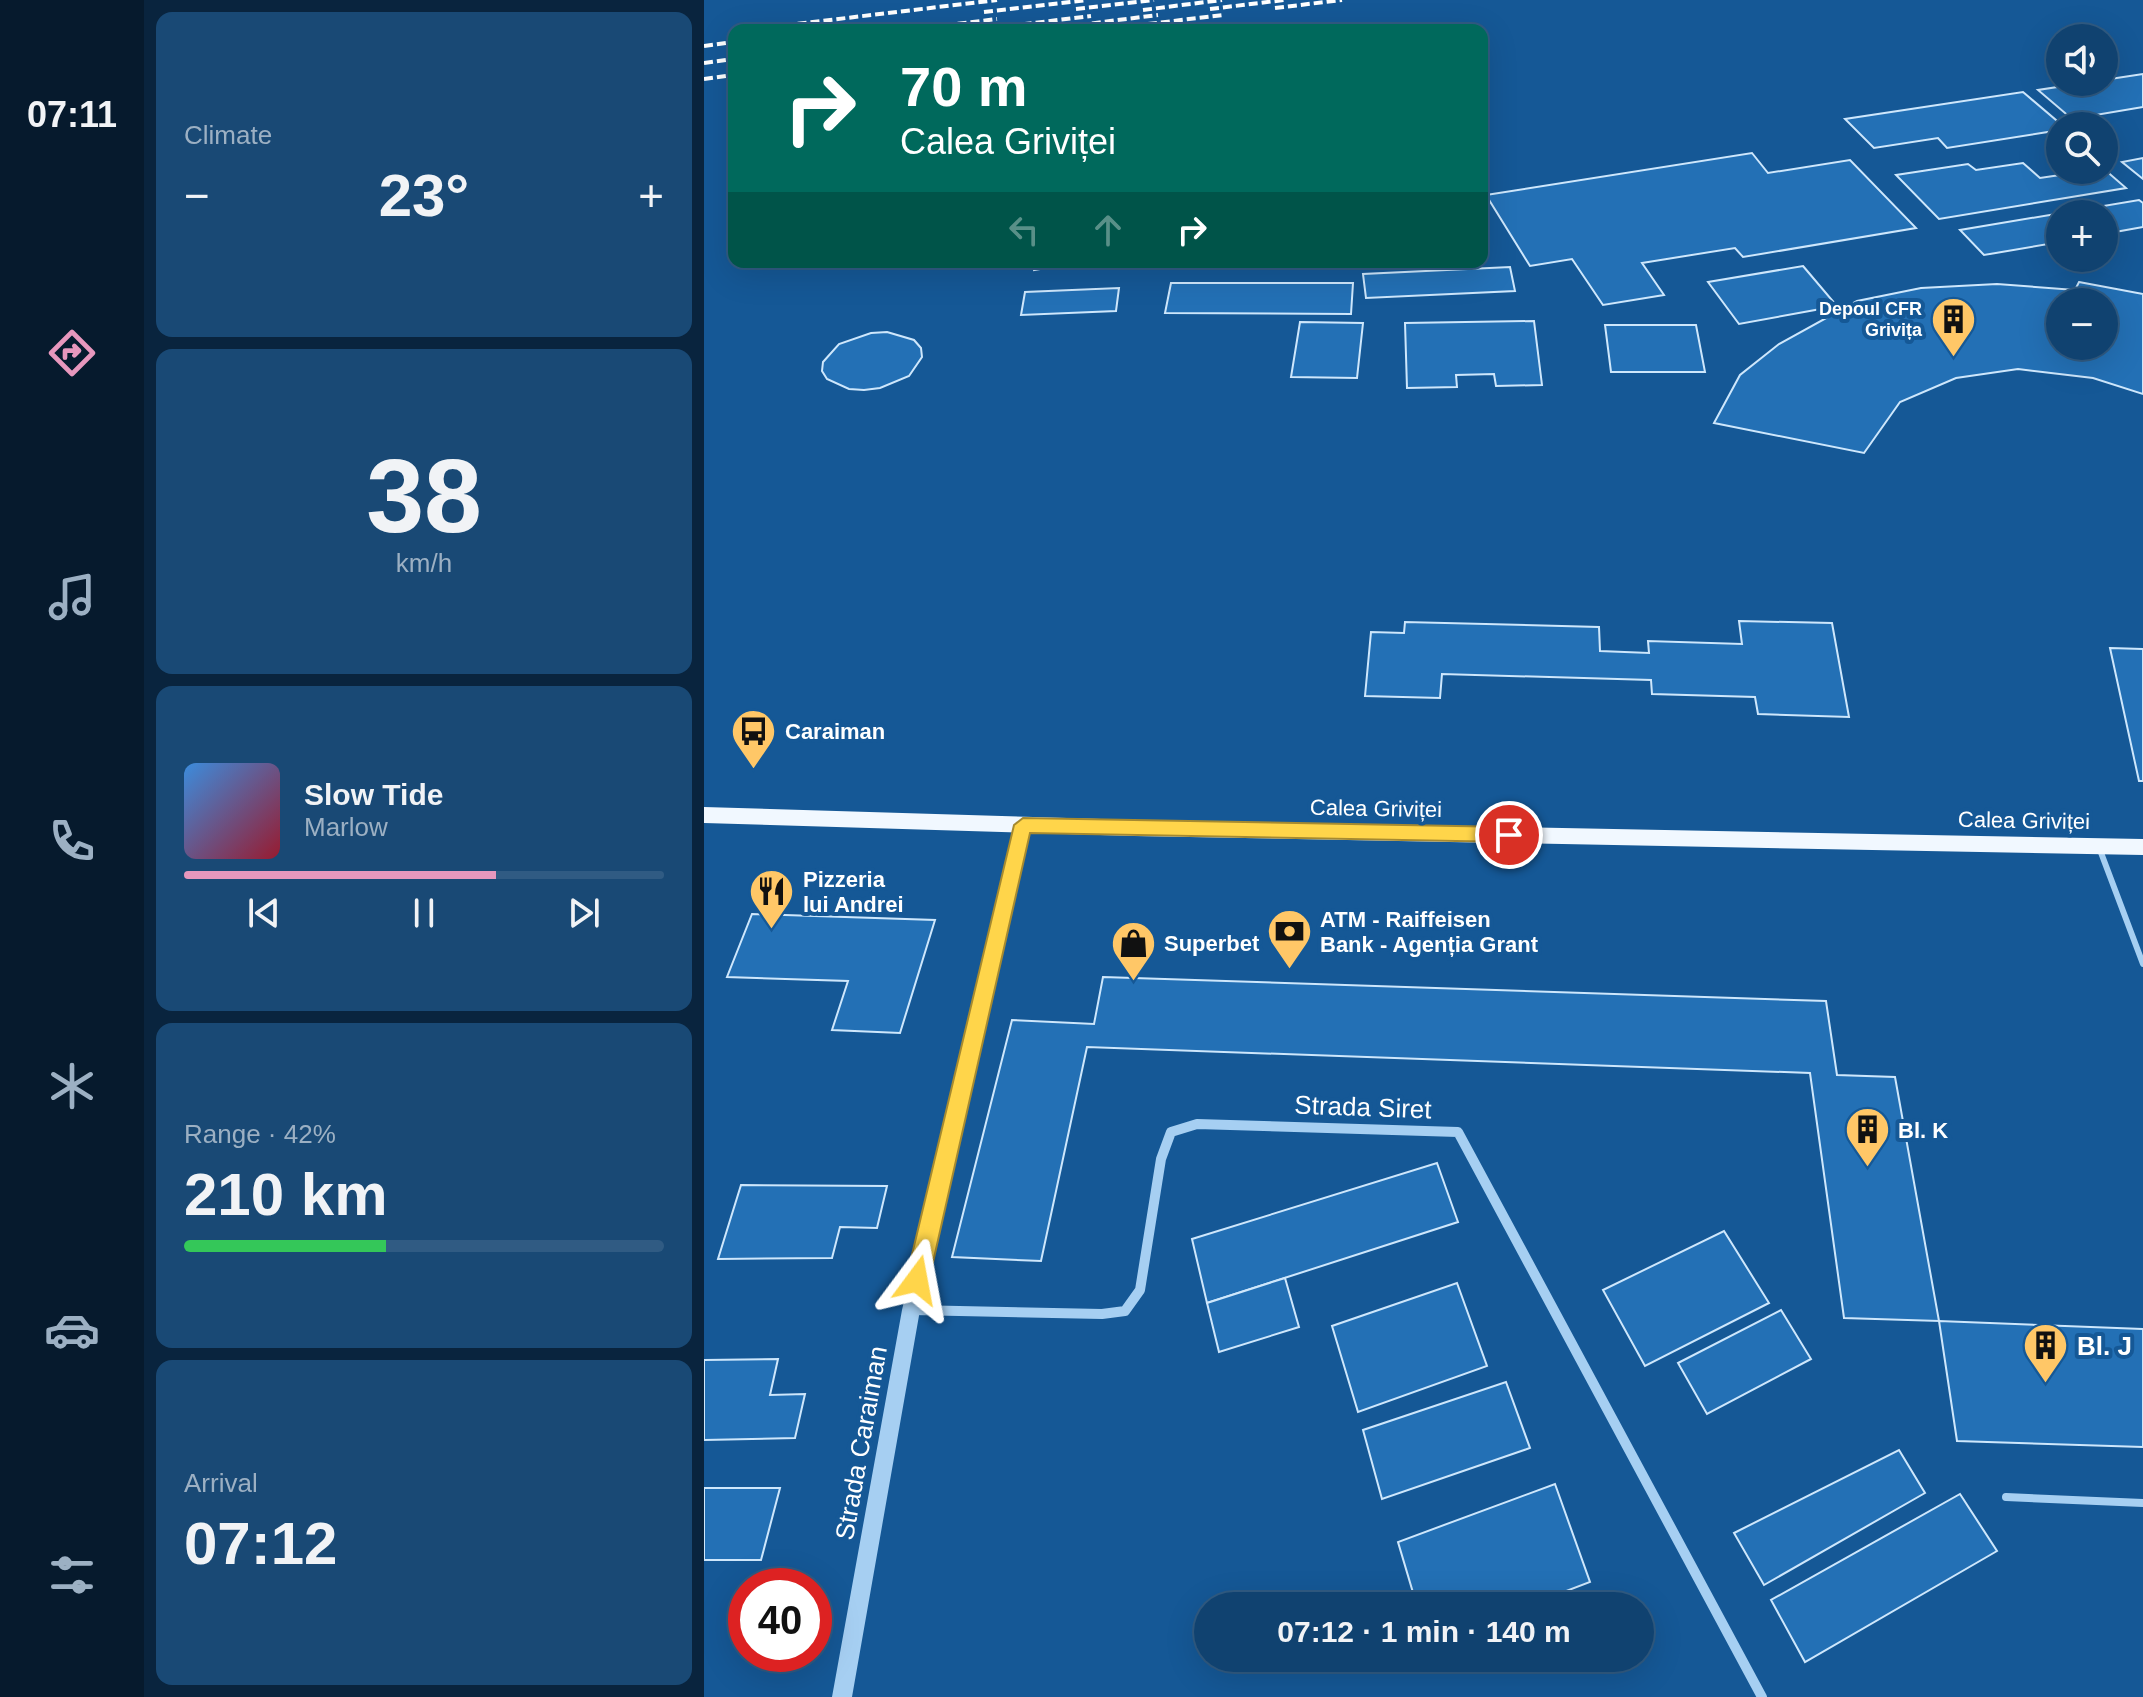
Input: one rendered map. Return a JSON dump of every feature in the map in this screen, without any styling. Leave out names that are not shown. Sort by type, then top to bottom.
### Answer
[{"type":"main road","name":"Calea Griviței","points":[[704,815],[1023,825],[2143,847]]},
{"type":"street","name":"Strada Caraiman","points":[[842,1697],[911,1310],[1023,825]]},
{"type":"street","name":"Strada Siret","points":[[911,1310],[1102,1314],[1125,1311],[1140,1290],[1161,1159],[1171,1132],[1197,1124],[1458,1132],[1762,1697]]},
{"type":"lane","points":[[2099,846],[2143,964]]},
{"type":"lane","points":[[2006,1497],[2143,1503]]},
{"type":"building","points":[[2143,74],[2143,107],[2113,112],[2064,112],[2038,90],[2046,89],[2046,96],[2118,96],[2118,78]]},
{"type":"building","points":[[2023,92],[2047,112],[2046,132],[1947,148],[1938,138],[1874,148],[1845,119]]},
{"type":"building","points":[[1752,153],[1768,173],[1850,160],[1916,228],[1743,257],[1735,248],[1642,263],[1664,295],[1603,305],[1572,259],[1530,266],[1488,195]]},
{"type":"building","points":[[2143,158],[2143,179],[2122,162]]},
{"type":"building","points":[[2023,163],[2040,178],[2046,177],[2046,184],[2118,184],[2118,181],[2126,188],[1939,219],[1896,175],[1968,164],[1976,170]]},
{"type":"building","points":[[2139,200],[2143,203],[2143,227],[2118,231],[2118,204]]},
{"type":"building","points":[[2046,216],[2046,244],[1984,255],[1960,230]]},
{"type":"building","points":[[1803,266],[1837,306],[1739,324],[1708,282]]},
{"type":"building","points":[[1510,267],[1515,291],[1366,298],[1363,274]]},
{"type":"building","name":"Depoul CFR Grivița","points":[[2079,282],[2111,288],[2076,288]]},
{"type":"building","points":[[1171,283],[1353,283],[1351,314],[1165,313]]},
{"type":"building","name":"Depoul CFR Grivița","points":[[1997,284],[2049,288],[2046,288],[2046,360],[2118,360],[2118,289],[2143,294],[2143,394],[2093,378],[2018,369],[1956,378],[1900,402],[1864,453],[1714,423],[1740,375],[1779,344],[1857,301],[1921,288]]},
{"type":"building","points":[[1119,288],[1116,311],[1021,315],[1025,292]]},
{"type":"building","points":[[1534,321],[1542,385],[1496,386],[1494,374],[1456,375],[1457,387],[1407,388],[1405,323]]},
{"type":"building","points":[[1300,322],[1363,323],[1357,378],[1291,377]]},
{"type":"building","points":[[1605,325],[1696,325],[1705,372],[1611,372]]},
{"type":"building","points":[[887,332],[914,340],[921,348],[922,357],[909,376],[880,388],[864,390],[849,389],[827,379],[822,371],[823,362],[839,344],[871,333]]},
{"type":"building","points":[[1739,621],[1832,623],[1849,717],[1758,714],[1755,697],[1652,694],[1651,680],[1442,674],[1440,698],[1365,696],[1371,632],[1404,633],[1405,622],[1599,627],[1600,651],[1649,653],[1648,641],[1742,644]]},
{"type":"building","points":[[2110,648],[2143,649],[2143,781],[2139,781]]},
{"type":"building","points":[[752,914],[935,920],[900,1033],[832,1030],[848,981],[727,977]]},
{"type":"building","name":"Bl. K","points":[[1103,977],[1826,1001],[1837,1075],[1895,1077],[1939,1321],[1844,1318],[1810,1073],[1087,1047],[1041,1261],[952,1257],[1012,1020],[1094,1024]]},
{"type":"building","points":[[1437,1163],[1458,1222],[1207,1303],[1192,1239]]},
{"type":"building","points":[[741,1185],[887,1186],[877,1228],[840,1227],[832,1258],[718,1259]]},
{"type":"building","points":[[1724,1231],[1769,1303],[1645,1366],[1603,1290]]},
{"type":"building","points":[[1285,1278],[1299,1327],[1219,1352],[1207,1303]]},
{"type":"building","points":[[1457,1283],[1487,1366],[1358,1412],[1332,1326]]},
{"type":"building","points":[[1781,1310],[1811,1359],[1707,1414],[1678,1363]]},
{"type":"building","name":"Bl. J","points":[[1939,1321],[2143,1329],[2143,1447],[1957,1441]]},
{"type":"building","points":[[778,1359],[770,1395],[805,1394],[795,1438],[704,1440],[704,1360]]},
{"type":"building","points":[[1506,1382],[1530,1448],[1382,1499],[1363,1430]]},
{"type":"building","points":[[1899,1450],[1925,1493],[1764,1585],[1734,1533]]},
{"type":"building","points":[[1555,1484],[1590,1582],[1564,1592],[1413,1592],[1398,1542]]},
{"type":"building","points":[[704,1488],[780,1488],[761,1560],[704,1560]]},
{"type":"building","points":[[1960,1494],[1997,1551],[1805,1662],[1771,1600]]},
{"type":"railway","points":[[796,24],[997,0]]},
{"type":"railway","points":[[984,12],[1087,0]]},
{"type":"railway","points":[[1076,9],[1154,0]]},
{"type":"railway","points":[[1143,10],[1222,0]]},
{"type":"railway","points":[[1210,9],[1284,0]]},
{"type":"railway","points":[[1275,8],[1342,0]]},
{"type":"railway","points":[[1087,24],[1158,15]]},
{"type":"railway","points":[[1148,24],[1223,15]]},
{"type":"railway","points":[[1025,24],[1091,16]]},
{"type":"railway","points":[[956,24],[997,19]]},
{"type":"railway","points":[[704,46],[728,43]]},
{"type":"railway","points":[[704,63],[728,60]]},
{"type":"railway","points":[[704,79],[728,76]]},
{"type":"place","name":"Depoul CFR Grivița","points":[[1953,358]]},
{"type":"place","name":"Caraiman","points":[[754,770]]},
{"type":"place","name":"Pizzeria lui Andrei","points":[[772,931]]},
{"type":"place","name":"ATM - Raiffeisen Bank - Agenția Grant","points":[[1289,971]]},
{"type":"place","name":"Superbet","points":[[1133,982]]},
{"type":"place","name":"Bl. K","points":[[1867,1169]]},
{"type":"place","name":"Bl. J","points":[[2046,1385]]},
{"type":"route","points":[[917,1280],[1023,825],[1509,835]]}]
